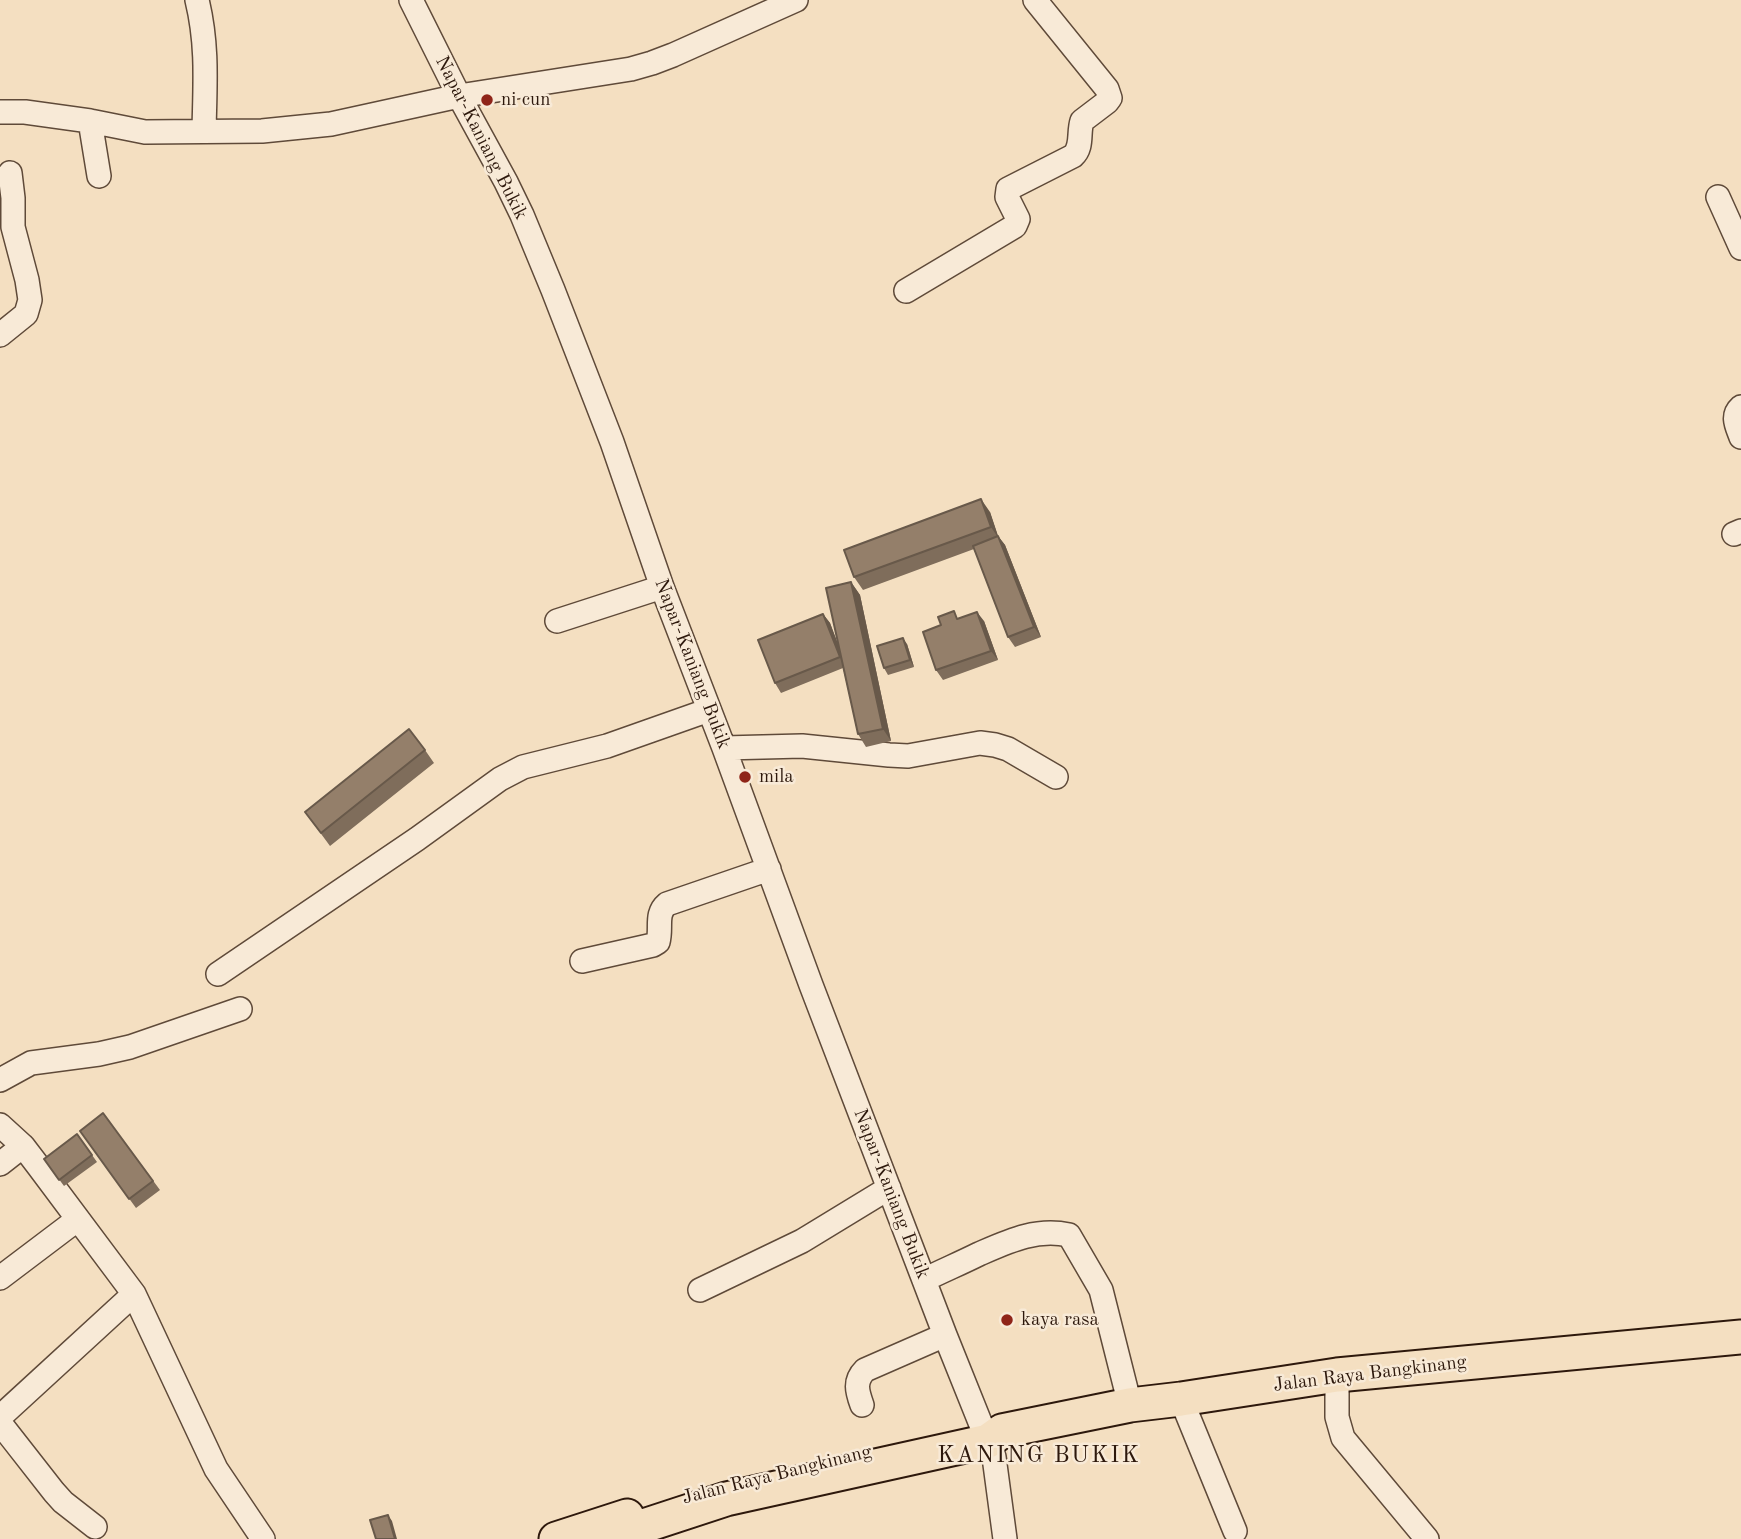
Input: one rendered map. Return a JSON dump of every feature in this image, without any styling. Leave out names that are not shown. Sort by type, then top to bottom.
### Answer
[{"type":"highway","name":"Jalan Raya Bangkinang","points":[[556,1539],[722,1486],[1130,1405],[1337,1375],[1741,1337]]},
{"type":"highway","name":"Jalan Raya Bangkinang","points":[[604,1539],[726,1499],[990,1432]]},
{"type":"street","points":[[197,0],[205,45],[204,130]]},
{"type":"street","name":"Napar-Kaniang Bukik","points":[[411,0],[506,182],[554,290],[612,442],[662,587],[924,1280],[945,1335],[990,1432],[1004,1539]]},
{"type":"street","points":[[0,112],[25,112],[145,132],[262,131],[331,124],[459,96],[631,69],[652,63],[796,0]]},
{"type":"street","points":[[906,291],[1014,226],[1018,219],[1007,197],[1008,189],[1077,152],[1082,121],[1110,98],[1107,89],[1035,0]]},
{"type":"street","points":[[90,121],[99,176]]},
{"type":"street","points":[[0,335],[26,314],[30,300],[13,227],[10,173]]},
{"type":"street","points":[[1718,197],[1741,248]]},
{"type":"street","points":[[1741,407],[1735,417],[1741,437]]},
{"type":"street","points":[[557,621],[662,587]]},
{"type":"street","points":[[218,974],[417,839],[500,779],[523,767],[607,746],[709,710]]},
{"type":"street","points":[[724,748],[802,746],[908,756],[980,743],[1007,749],[1056,777]]},
{"type":"street","points":[[582,961],[653,945],[658,942],[660,935],[659,915],[667,904],[769,869]]},
{"type":"street","points":[[0,1080],[31,1063],[130,1047],[240,1009]]},
{"type":"street","points":[[0,1125],[23,1146],[134,1294],[216,1469],[263,1539]]},
{"type":"street","points":[[0,1164],[23,1146]]},
{"type":"street","points":[[700,1290],[802,1241],[889,1188]]},
{"type":"street","points":[[0,1278],[78,1219]]},
{"type":"street","points":[[924,1280],[1012,1239],[1039,1232],[1069,1235],[1101,1290],[1130,1405]]},
{"type":"street","points":[[0,1417],[134,1294]]},
{"type":"street","points":[[862,1405],[856,1385],[865,1370],[945,1335]]},
{"type":"street","points":[[1337,1375],[1337,1417],[1343,1438],[1427,1539]]},
{"type":"street","points":[[1181,1399],[1235,1531]]},
{"type":"street","points":[[0,1423],[63,1502],[95,1527]]},
{"type":"building","points":[[981,499],[991,527],[854,577],[844,550]]},
{"type":"building","points":[[998,536],[1034,627],[1008,637],[973,546]]},
{"type":"building","points":[[851,582],[883,729],[858,734],[826,588]]},
{"type":"building","points":[[954,611],[957,619],[977,612],[991,651],[936,670],[923,632],[941,625],[938,617]]},
{"type":"building","points":[[823,614],[840,657],[775,683],[758,640]]},
{"type":"building","points":[[903,638],[910,660],[884,668],[877,646]]},
{"type":"building","points":[[409,729],[425,750],[321,833],[305,812]]},
{"type":"building","points":[[103,1113],[153,1181],[129,1199],[80,1131]]},
{"type":"building","points":[[77,1134],[92,1155],[59,1180],[44,1159]]},
{"type":"building","points":[[388,1515],[395,1539],[376,1539],[370,1520]]},
{"type":"place","name":"ni cun","points":[[487,100]]},
{"type":"place","name":"mila","points":[[745,777]]},
{"type":"place","name":"kaya rasa","points":[[1007,1320]]},
{"type":"district","name":"KANING BUKIK","points":[[1039,1456]]}]
